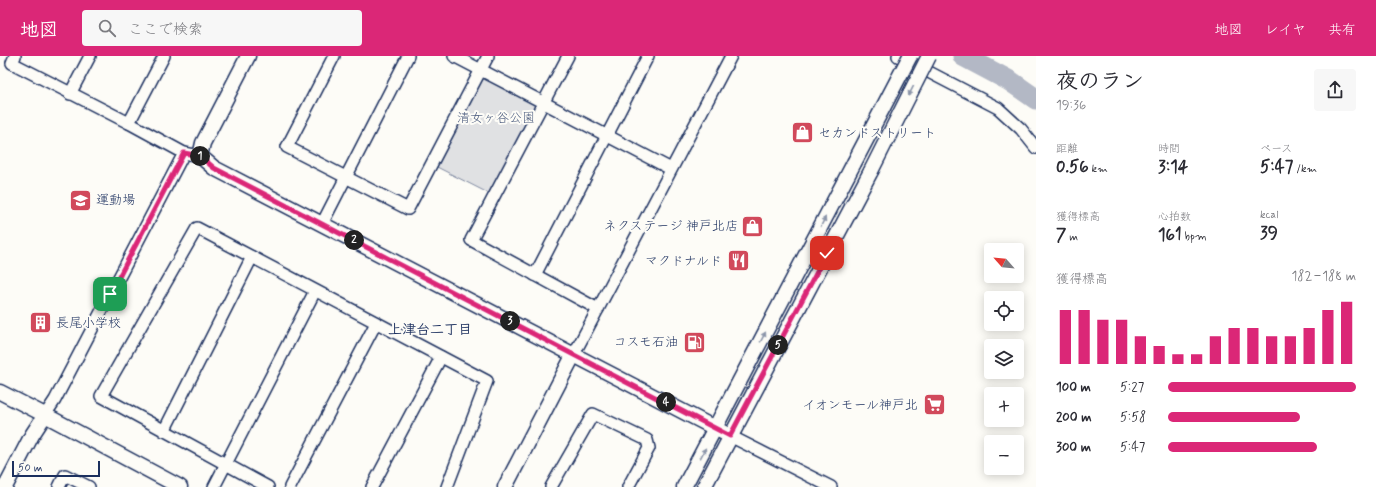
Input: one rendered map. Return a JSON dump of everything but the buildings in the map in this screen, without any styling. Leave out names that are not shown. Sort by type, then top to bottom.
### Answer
[{"type":"street","points":[[15,56],[12,63],[70,94],[129,123],[184,153],[200,156],[214,168],[831,487]]},
{"type":"street","points":[[70,94],[90,56]]},
{"type":"street","points":[[129,123],[164,56]]},
{"type":"street","points":[[200,156],[203,143],[248,56]]},
{"type":"street","points":[[334,56],[286,147],[408,209],[488,56]]},
{"type":"street","points":[[322,224],[408,56]]},
{"type":"street","points":[[454,56],[671,168]]},
{"type":"street","points":[[568,56],[471,240],[598,309]]},
{"type":"street","points":[[535,275],[648,56]]},
{"type":"street","points":[[505,487],[731,56]]},
{"type":"street","points":[[898,56],[998,108],[1021,129],[1036,148]]},
{"type":"street","points":[[684,487],[910,56]]},
{"type":"street","points":[[704,487],[871,171],[928,56]]},
{"type":"street","points":[[5,487],[32,435],[44,415],[56,400],[184,153]]},
{"type":"street","points":[[268,487],[101,396],[197,228],[487,381],[447,487]]},
{"type":"street","points":[[164,431],[252,257]]},
{"type":"street","points":[[214,487],[316,291]]},
{"type":"street","points":[[290,487],[376,323]]},
{"type":"street","points":[[372,487],[441,357]]},
{"type":"street","points":[[0,392],[180,487]]},
{"type":"street","points":[[551,487],[593,414],[647,440],[649,448],[628,487]]},
{"type":"street","points":[[59,487],[65,474],[89,487]]},
{"type":"green space","name":"清女ヶ谷公園","points":[[484,74],[539,103],[490,194],[435,166]]},
{"type":"waterway","points":[[963,56],[1010,81],[1036,99]]},
{"type":"place","name":"セカンドストリート","points":[[802,133]]},
{"type":"place","name":"運動場","points":[[81,200]]},
{"type":"place","name":"ネクステージ 神戸北店","points":[[753,226]]},
{"type":"place","name":"マクドナルド","points":[[738,261]]},
{"type":"place","name":"長尾小学校","points":[[41,323]]},
{"type":"place","name":"コスモ石油","points":[[694,342]]},
{"type":"place","name":"イオンモール神戸北","points":[[934,405]]},
{"type":"district","name":"上津台二丁目","points":[[430,330]]},
{"type":"route","points":[[110,294],[184,153],[200,156],[214,168],[730,436],[827,253]]}]
